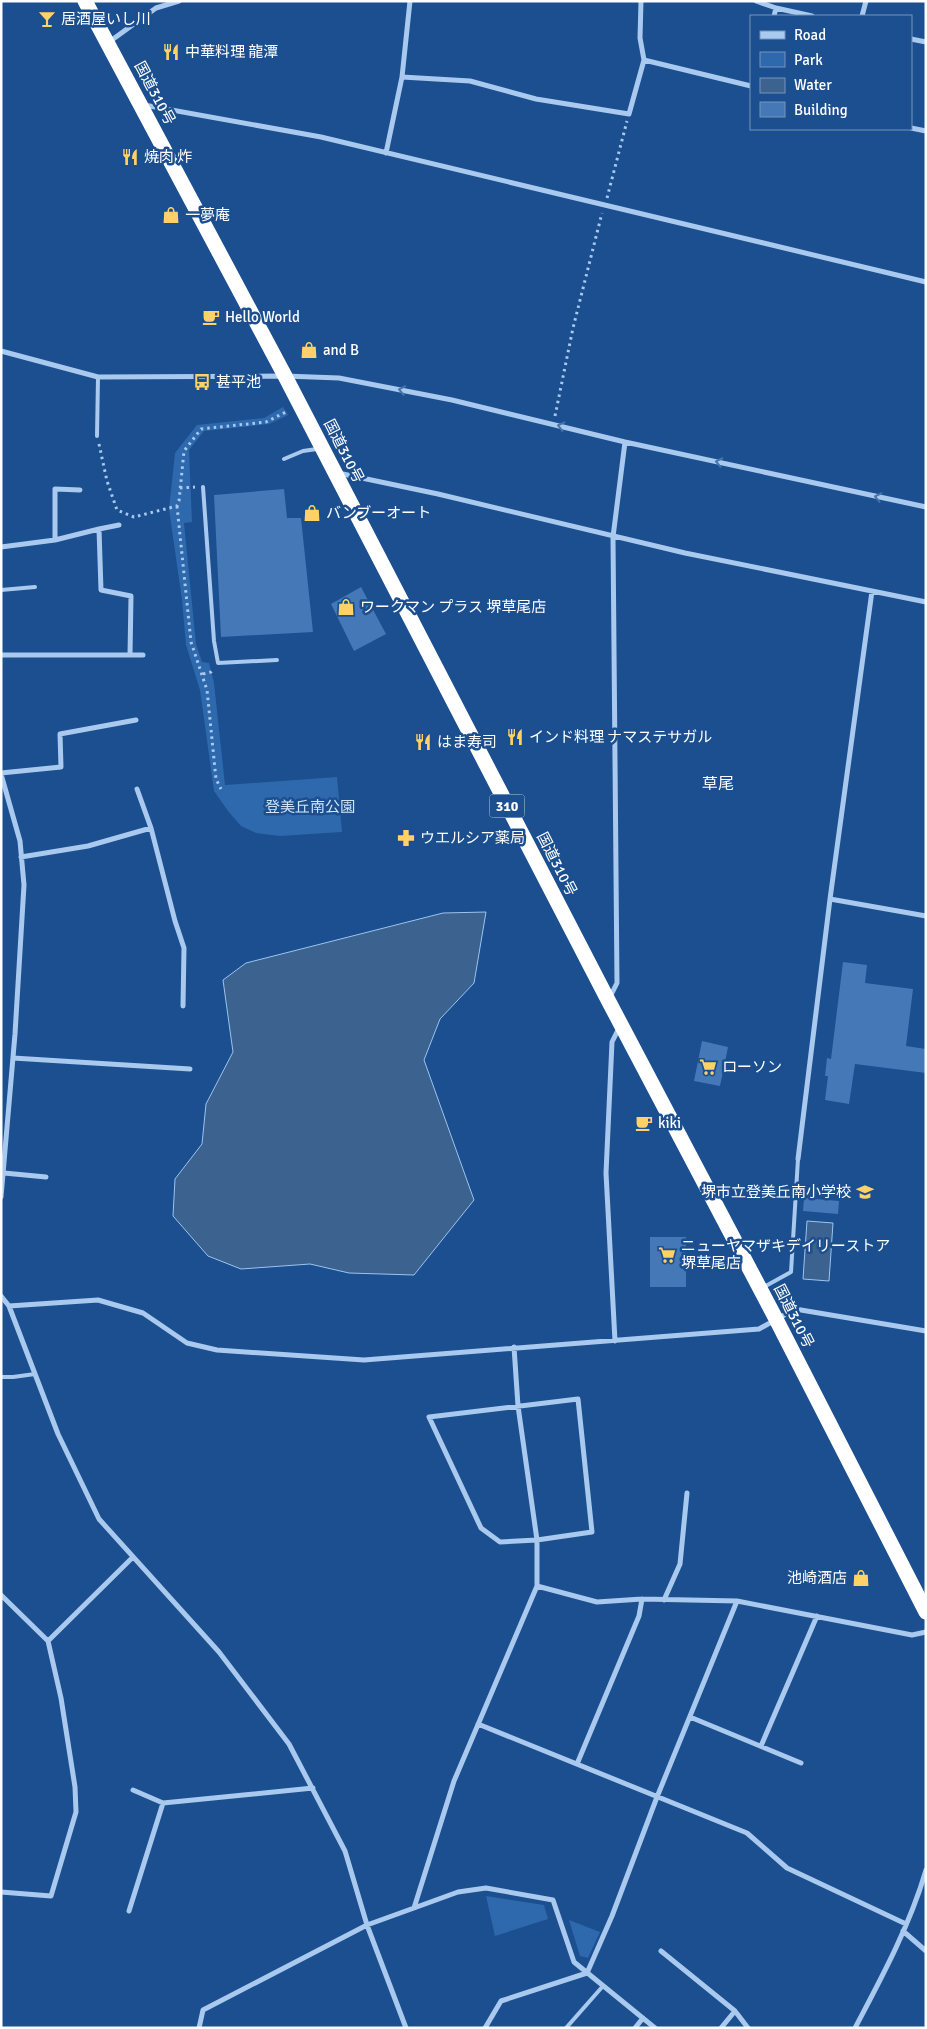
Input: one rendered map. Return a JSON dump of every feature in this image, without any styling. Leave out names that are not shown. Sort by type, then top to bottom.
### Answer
[{"type":"highway","name":"国道310号","points":[[86,1],[285,376],[620,1024],[776,1319],[926,1612]]},
{"type":"street","points":[[109,42],[156,8],[179,1]]},
{"type":"street","points":[[386,153],[402,77],[410,1]]},
{"type":"street","points":[[402,77],[470,81],[536,98],[629,114],[644,60],[640,38],[641,1]]},
{"type":"street","points":[[756,1],[776,8],[808,15]]},
{"type":"street","points":[[862,15],[866,1]]},
{"type":"street","points":[[774,15],[776,8]]},
{"type":"street","points":[[912,39],[926,42]]},
{"type":"street","points":[[644,60],[750,86]]},
{"type":"street","points":[[141,104],[321,137],[926,282]]},
{"type":"street","points":[[912,128],[926,132]]},
{"type":"street","points":[[1,352],[98,377],[285,376],[339,378],[452,400],[624,442],[926,507]]},
{"type":"street","points":[[608,1000],[617,983],[613,536],[624,442]]},
{"type":"street","points":[[334,472],[438,494],[613,536],[926,602]]},
{"type":"street","points":[[55,540],[55,489],[80,490]]},
{"type":"street","points":[[1,547],[55,540],[119,526]]},
{"type":"street","points":[[99,529],[101,590],[131,596],[130,655]]},
{"type":"street","points":[[798,1159],[830,899],[872,590]]},
{"type":"street","points":[[1,656],[143,656]]},
{"type":"street","points":[[1,1197],[13,1058],[24,885],[20,841],[1,773],[62,767],[60,734],[136,720]]},
{"type":"street","points":[[137,789],[151,828],[175,921],[184,948],[183,1006]]},
{"type":"street","points":[[21,857],[88,846],[151,828]]},
{"type":"street","points":[[830,899],[926,916]]},
{"type":"street","points":[[615,1341],[606,1173],[612,1042],[620,1024]]},
{"type":"street","points":[[13,1058],[190,1069]]},
{"type":"street","points":[[4,1173],[46,1177]]},
{"type":"street","points":[[1,1296],[9,1306],[58,1434],[100,1519],[219,1652],[290,1744],[346,1851],[367,1924],[406,2028]]},
{"type":"street","points":[[9,1306],[98,1300],[143,1313],[187,1343],[217,1350],[364,1360],[514,1347],[759,1330],[795,1309],[926,1331]]},
{"type":"street","points":[[414,1908],[454,1781],[536,1586],[537,1540],[518,1406],[514,1347]]},
{"type":"street","points":[[578,1400],[592,1532],[537,1540],[500,1542],[481,1528],[429,1417],[578,1400]]},
{"type":"street","points":[[664,1600],[680,1564],[687,1493]]},
{"type":"street","points":[[48,1641],[133,1556]]},
{"type":"street","points":[[536,1586],[596,1602],[642,1599],[737,1601],[912,1635],[926,1632]]},
{"type":"street","points":[[1,1595],[48,1641],[61,1698],[76,1787],[76,1812],[51,1896],[1,1892]]},
{"type":"street","points":[[577,1764],[639,1616],[642,1599]]},
{"type":"street","points":[[486,2028],[501,2000],[587,1973],[612,1916],[657,1797],[737,1601]]},
{"type":"street","points":[[761,1746],[817,1616]]},
{"type":"street","points":[[690,1717],[800,1762]]},
{"type":"street","points":[[478,1724],[747,1833],[787,1868],[906,1924]]},
{"type":"street","points":[[133,1790],[163,1803],[313,1788]]},
{"type":"street","points":[[129,1911],[163,1803]]},
{"type":"street","points":[[855,2028],[903,1931],[924,1882],[926,1870]]},
{"type":"street","points":[[199,2028],[203,2010],[367,1924],[458,1892],[486,1888],[553,1900],[574,1962],[655,2028]]},
{"type":"street","points":[[903,1931],[926,1951]]},
{"type":"street","points":[[661,1950],[735,2010],[748,2028]]},
{"type":"street","points":[[721,2028],[735,2010]]},
{"type":"street","points":[[635,2028],[642,2018]]},
{"type":"lane","points":[[97,436],[98,377]]},
{"type":"lane","points":[[284,459],[303,451],[322,448]]},
{"type":"lane","points":[[203,487],[214,641],[218,663],[277,660]]},
{"type":"lane","points":[[1,590],[35,587]]},
{"type":"lane","points":[[760,1289],[791,1272],[798,1159]]},
{"type":"lane","points":[[1,1376],[13,1378],[35,1374]]},
{"type":"lane","points":[[566,2028],[603,1986]]},
{"type":"path","points":[[554,425],[573,328],[629,114]]},
{"type":"path","points":[[221,789],[216,778],[207,690],[191,642],[177,506],[184,450],[201,428],[266,422],[300,405]]},
{"type":"path","points":[[97,436],[107,481],[117,510],[134,517],[177,506]]},
{"type":"path","points":[[180,488],[203,487]]},
{"type":"green space","name":"登美丘南公園","points":[[283,407],[288,415],[269,424],[204,431],[189,450],[192,522],[184,523],[196,644],[202,662],[209,663],[214,683],[225,785],[337,777],[342,832],[280,836],[256,833],[241,826],[228,811],[214,791],[200,690],[186,645],[182,600],[169,509],[175,453],[197,425],[264,418]]},
{"type":"green space","points":[[486,1896],[544,1905],[548,1919],[495,1936]]},
{"type":"green space","points":[[569,1920],[600,1932],[588,1958],[580,1956]]},
{"type":"water","points":[[486,912],[474,983],[440,1019],[424,1060],[474,1200],[414,1275],[349,1273],[310,1264],[241,1269],[208,1256],[173,1216],[175,1179],[202,1144],[206,1104],[233,1052],[223,980],[246,963],[443,913]]},
{"type":"water","points":[[807,1221],[833,1223],[829,1281],[803,1279]]},
{"type":"building","points":[[284,489],[287,518],[301,518],[313,632],[221,637],[214,495]]},
{"type":"building","points":[[361,587],[386,634],[354,651],[331,604]]},
{"type":"building","points":[[843,962],[867,965],[865,983],[913,989],[906,1046],[926,1049],[926,1073],[855,1064],[849,1104],[825,1100],[828,1076],[825,1076],[827,1058],[831,1059]]},
{"type":"building","points":[[702,1041],[728,1047],[720,1086],[694,1081]]},
{"type":"building","points":[[804,1198],[839,1201],[838,1214],[803,1211]]},
{"type":"building","points":[[650,1237],[686,1237],[686,1287],[650,1287]]},
{"type":"place","name":"居酒屋いし川","points":[[47,19]]},
{"type":"place","name":"中華料理 龍潭","points":[[171,52]]},
{"type":"place","name":"焼肉 炸","points":[[130,157]]},
{"type":"place","name":"一夢庵","points":[[171,215]]},
{"type":"place","name":"Hello World","points":[[211,317]]},
{"type":"place","name":"and B","points":[[309,350]]},
{"type":"place","name":"甚平池","points":[[202,382]]},
{"type":"place","name":"バンブーオート","points":[[312,513]]},
{"type":"place","name":"ワークマン プラス 堺草尾店","points":[[346,607]]},
{"type":"place","name":"インド料理 ナマステサガル","points":[[515,737]]},
{"type":"place","name":"はま寿司","points":[[423,742]]},
{"type":"place","name":"ウエルシア薬局","points":[[406,838]]},
{"type":"place","name":"ローソン","points":[[708,1067]]},
{"type":"place","name":"kiki","points":[[644,1123]]},
{"type":"place","name":"堺市立登美丘南小学校","points":[[865,1192]]},
{"type":"place","name":"ニューヤマザキデイリーストア 堺草尾店","points":[[667,1255]]},
{"type":"place","name":"池崎酒店","points":[[861,1578]]},
{"type":"district","name":"草尾","points":[[718,784]]}]
